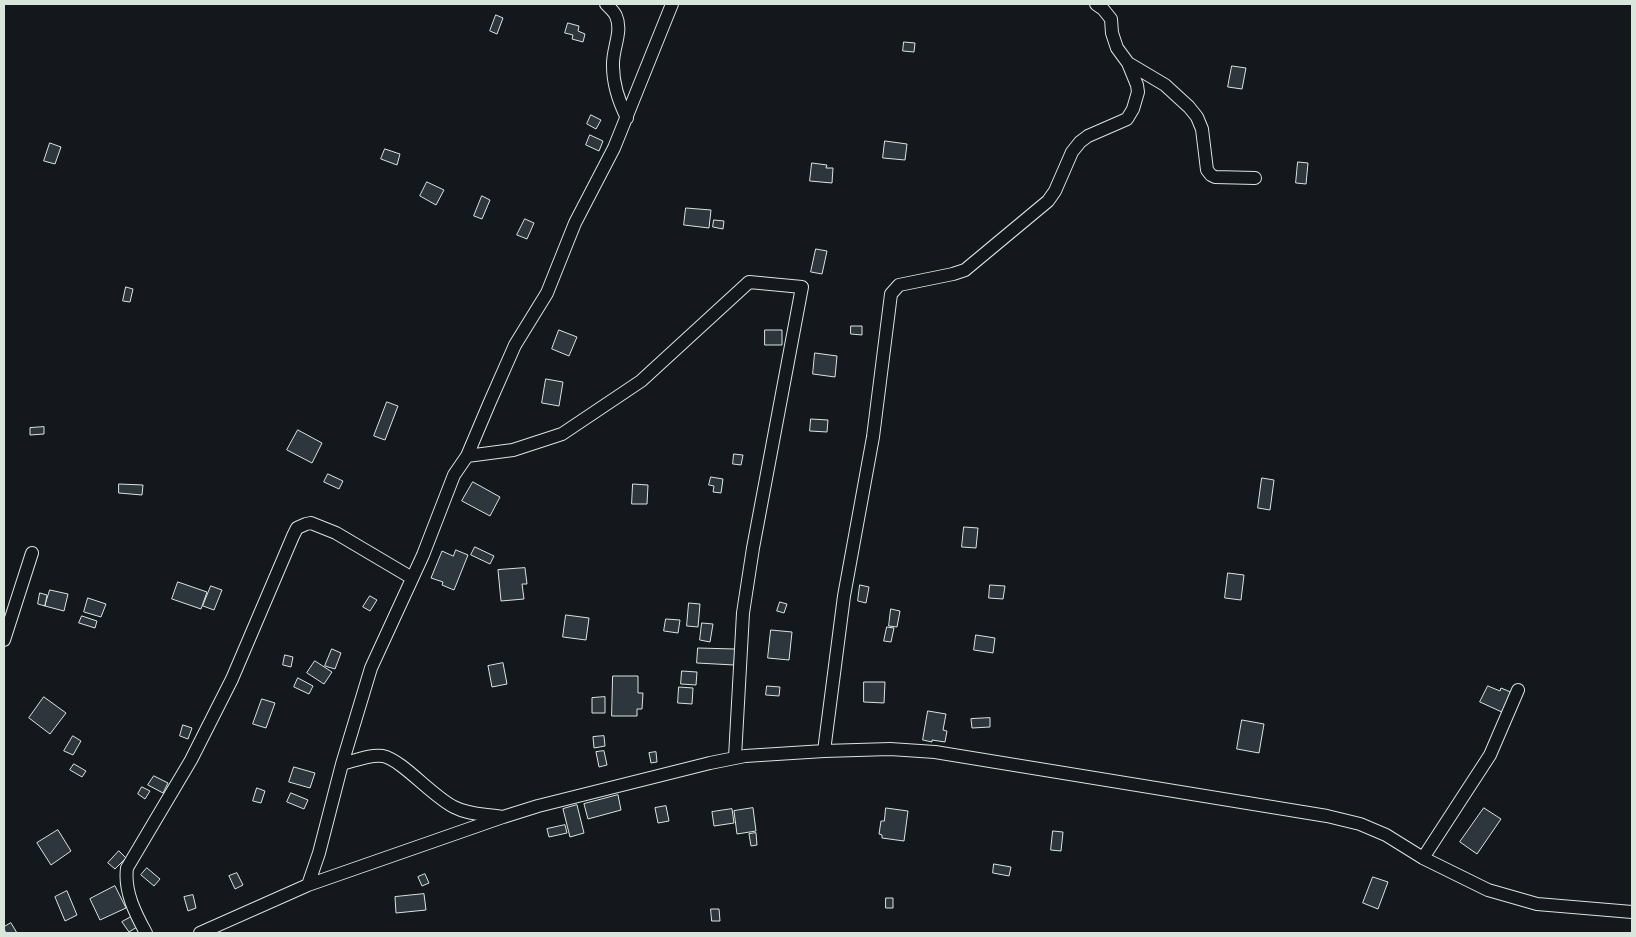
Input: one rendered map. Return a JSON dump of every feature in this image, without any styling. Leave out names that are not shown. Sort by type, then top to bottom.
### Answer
[{"type":"street","points":[[606,4],[616,15],[619,30],[613,54],[613,67],[615,84],[627,118]]},
{"type":"street","points":[[308,885],[319,853],[342,764],[371,668],[423,555],[447,491],[459,466],[467,456],[516,345],[547,293],[575,223],[614,148],[672,4]]},
{"type":"street","points":[[824,751],[844,596],[873,437],[891,294],[899,286],[965,270],[1048,201],[1055,191],[1072,152],[1080,142],[1088,136],[1127,119],[1134,109],[1138,92],[1137,85],[1128,63],[1117,48],[1112,33],[1111,19],[1096,4]]},
{"type":"street","points":[[1128,63],[1165,85],[1190,107],[1202,129],[1207,170],[1211,175],[1215,177],[1255,178]]},
{"type":"street","points":[[467,456],[512,450],[562,434],[641,382],[749,282],[802,287],[743,613],[735,757]]},
{"type":"street","points":[[146,933],[129,896],[126,883],[127,868],[191,760],[232,679],[297,528],[311,523],[336,533],[412,578]]},
{"type":"street","points":[[4,640],[32,552]]},
{"type":"street","points":[[1424,858],[1490,755],[1518,690]]},
{"type":"street","points":[[200,933],[308,885],[538,806],[735,757],[890,749],[935,752],[1327,816],[1360,824],[1378,832],[1424,858],[1488,890],[1537,904],[1632,912]]},
{"type":"street","points":[[342,764],[371,756],[382,756],[399,764],[441,800],[455,808],[466,812],[503,817]]},
{"type":"building","points":[[496,15],[503,18],[497,34],[490,31]]},
{"type":"building","points":[[568,23],[579,26],[578,31],[585,34],[583,42],[572,39],[573,35],[565,33]]},
{"type":"building","points":[[904,42],[915,43],[914,52],[903,51]]},
{"type":"building","points":[[1232,66],[1246,68],[1242,89],[1228,87]]},
{"type":"building","points":[[591,115],[601,120],[596,129],[587,124]]},
{"type":"building","points":[[590,135],[603,141],[599,151],[586,145]]},
{"type":"building","points":[[885,141],[907,144],[905,160],[883,158]]},
{"type":"building","points":[[50,143],[61,147],[55,164],[44,161]]},
{"type":"building","points":[[385,149],[400,154],[397,165],[381,159]]},
{"type":"building","points":[[1298,162],[1308,163],[1306,184],[1296,183]]},
{"type":"building","points":[[812,163],[827,165],[826,168],[833,168],[832,183],[810,181]]},
{"type":"building","points":[[427,182],[444,190],[436,205],[420,196]]},
{"type":"building","points":[[482,196],[490,200],[482,219],[474,216]]},
{"type":"building","points":[[686,208],[711,210],[709,228],[684,225]]},
{"type":"building","points":[[525,219],[534,223],[527,239],[517,235]]},
{"type":"building","points":[[714,220],[724,221],[723,229],[713,227]]},
{"type":"building","points":[[816,249],[827,251],[822,274],[811,272]]},
{"type":"building","points":[[126,287],[133,289],[130,302],[123,301]]},
{"type":"building","points":[[851,326],[862,326],[862,335],[851,334]]},
{"type":"building","points":[[559,330],[577,337],[569,356],[552,349]]},
{"type":"building","points":[[765,330],[782,330],[782,345],[765,345]]},
{"type":"building","points":[[815,353],[837,356],[835,377],[813,374]]},
{"type":"building","points":[[546,379],[563,382],[559,406],[542,403]]},
{"type":"building","points":[[387,402],[398,406],[385,440],[374,436]]},
{"type":"building","points":[[811,419],[828,420],[827,432],[810,431]]},
{"type":"building","points":[[44,427],[44,434],[30,435],[30,428]]},
{"type":"building","points":[[298,430],[322,443],[312,463],[287,450]]},
{"type":"building","points":[[734,454],[743,455],[741,465],[733,464]]},
{"type":"building","points":[[328,474],[343,481],[339,489],[324,482]]},
{"type":"building","points":[[711,477],[723,479],[721,493],[713,492],[714,486],[709,485]]},
{"type":"building","points":[[1262,478],[1274,480],[1270,510],[1258,508]]},
{"type":"building","points":[[473,482],[500,497],[490,516],[462,501]]},
{"type":"building","points":[[119,484],[143,485],[142,495],[119,493]]},
{"type":"building","points":[[633,484],[648,485],[647,504],[632,504]]},
{"type":"building","points":[[964,527],[978,528],[976,548],[962,547]]},
{"type":"building","points":[[475,547],[494,556],[490,564],[471,555]]},
{"type":"building","points":[[456,550],[468,555],[454,590],[442,585],[443,582],[431,578],[442,551],[453,556]]},
{"type":"building","points":[[525,568],[527,584],[522,584],[524,599],[501,601],[498,570]]},
{"type":"building","points":[[1228,573],[1244,575],[1241,600],[1225,598]]},
{"type":"building","points":[[178,582],[207,592],[201,609],[172,599]]},
{"type":"building","points":[[860,585],[869,587],[866,603],[858,601]]},
{"type":"building","points":[[990,585],[1005,586],[1003,599],[989,598]]},
{"type":"building","points":[[211,586],[222,590],[214,610],[203,606]]},
{"type":"building","points":[[50,590],[68,594],[64,611],[45,606]]},
{"type":"building","points":[[40,593],[47,595],[45,606],[38,604]]},
{"type":"building","points":[[370,596],[377,600],[370,611],[363,607]]},
{"type":"building","points":[[88,598],[106,604],[101,617],[84,612]]},
{"type":"building","points":[[780,602],[787,604],[784,613],[777,611]]},
{"type":"building","points":[[689,603],[700,604],[698,627],[687,626]]},
{"type":"building","points":[[891,609],[900,611],[897,627],[889,626]]},
{"type":"building","points":[[566,615],[589,618],[586,640],[563,637]]},
{"type":"building","points":[[82,616],[97,621],[95,628],[79,623]]},
{"type":"building","points":[[666,619],[680,620],[678,633],[664,631]]},
{"type":"building","points":[[702,623],[713,624],[710,642],[700,640]]},
{"type":"building","points":[[887,627],[894,628],[891,642],[884,641]]},
{"type":"building","points":[[771,630],[792,632],[789,660],[768,658]]},
{"type":"building","points":[[976,635],[995,638],[993,653],[974,650]]},
{"type":"building","points":[[698,648],[735,649],[734,665],[697,663]]},
{"type":"building","points":[[332,649],[341,653],[335,669],[325,666]]},
{"type":"building","points":[[285,655],[293,657],[291,667],[283,665]]},
{"type":"building","points":[[315,661],[332,672],[324,684],[307,673]]},
{"type":"building","points":[[503,663],[507,684],[492,687],[488,666]]},
{"type":"building","points":[[682,671],[697,672],[696,685],[681,684]]},
{"type":"building","points":[[613,676],[638,676],[638,693],[643,693],[642,709],[637,709],[637,716],[612,716]]},
{"type":"building","points":[[298,678],[313,686],[309,694],[294,687]]},
{"type":"building","points":[[864,682],[885,682],[884,703],[864,702]]},
{"type":"building","points":[[767,686],[780,687],[779,696],[766,695]]},
{"type":"building","points":[[1488,686],[1500,691],[1501,688],[1513,693],[1504,713],[1480,702]]},
{"type":"building","points":[[679,687],[693,688],[692,704],[678,703]]},
{"type":"building","points":[[44,697],[66,713],[50,734],[29,718]]},
{"type":"building","points":[[605,697],[605,713],[592,713],[592,698]]},
{"type":"building","points":[[262,699],[275,703],[266,728],[253,724]]},
{"type":"building","points":[[928,711],[946,714],[943,730],[947,731],[945,742],[923,740]]},
{"type":"building","points":[[990,718],[990,727],[972,728],[971,719]]},
{"type":"building","points":[[1242,720],[1264,724],[1259,753],[1237,749]]},
{"type":"building","points":[[183,725],[192,728],[188,739],[180,736]]},
{"type":"building","points":[[73,736],[81,741],[73,755],[64,751]]},
{"type":"building","points":[[604,736],[605,746],[594,748],[593,737]]},
{"type":"building","points":[[604,751],[607,765],[599,767],[596,752]]},
{"type":"building","points":[[656,752],[657,762],[651,763],[649,753]]},
{"type":"building","points":[[74,764],[86,771],[82,777],[70,770]]},
{"type":"building","points":[[294,767],[315,773],[310,788],[289,782]]},
{"type":"building","points":[[154,776],[168,783],[163,793],[148,785]]},
{"type":"building","points":[[142,787],[150,791],[145,799],[138,794]]},
{"type":"building","points":[[257,788],[265,791],[261,803],[253,801]]},
{"type":"building","points":[[291,793],[308,800],[304,809],[287,802]]},
{"type":"building","points":[[618,795],[621,810],[588,819],[584,804]]},
{"type":"building","points":[[577,805],[584,833],[570,837],[563,809]]},
{"type":"building","points":[[666,806],[669,821],[658,823],[655,808]]},
{"type":"building","points":[[753,808],[756,831],[737,834],[734,811]]},
{"type":"building","points":[[886,808],[908,811],[904,841],[882,838],[882,835],[879,834]]},
{"type":"building","points":[[1484,808],[1501,819],[1477,854],[1460,842]]},
{"type":"building","points":[[732,809],[734,823],[714,826],[712,812]]},
{"type":"building","points":[[565,825],[567,833],[549,837],[547,829]]},
{"type":"building","points":[[58,830],[71,851],[51,865],[37,843]]},
{"type":"building","points":[[1053,831],[1063,832],[1061,851],[1051,850]]},
{"type":"building","points":[[756,833],[757,845],[751,846],[749,834]]},
{"type":"building","points":[[119,851],[126,858],[115,869],[108,863]]},
{"type":"building","points":[[994,864],[1011,867],[1009,876],[993,873]]},
{"type":"building","points":[[147,868],[160,879],[154,886],[141,875]]},
{"type":"building","points":[[237,873],[243,885],[235,889],[229,876]]},
{"type":"building","points":[[425,874],[429,883],[422,886],[418,877]]},
{"type":"building","points":[[1373,877],[1388,882],[1378,909],[1363,903]]},
{"type":"building","points":[[115,886],[126,908],[100,920],[90,899]]},
{"type":"building","points":[[67,891],[77,915],[65,921],[55,897]]},
{"type":"building","points":[[424,894],[426,910],[396,913],[395,897]]},
{"type":"building","points":[[193,895],[196,908],[188,911],[184,897]]},
{"type":"building","points":[[886,898],[893,898],[893,908],[886,908]]},
{"type":"building","points":[[711,909],[719,909],[720,921],[712,921]]},
{"type":"building","points":[[131,917],[137,927],[129,932],[122,922]]},
{"type":"building","points":[[11,923],[17,933],[6,933],[4,927]]}]
